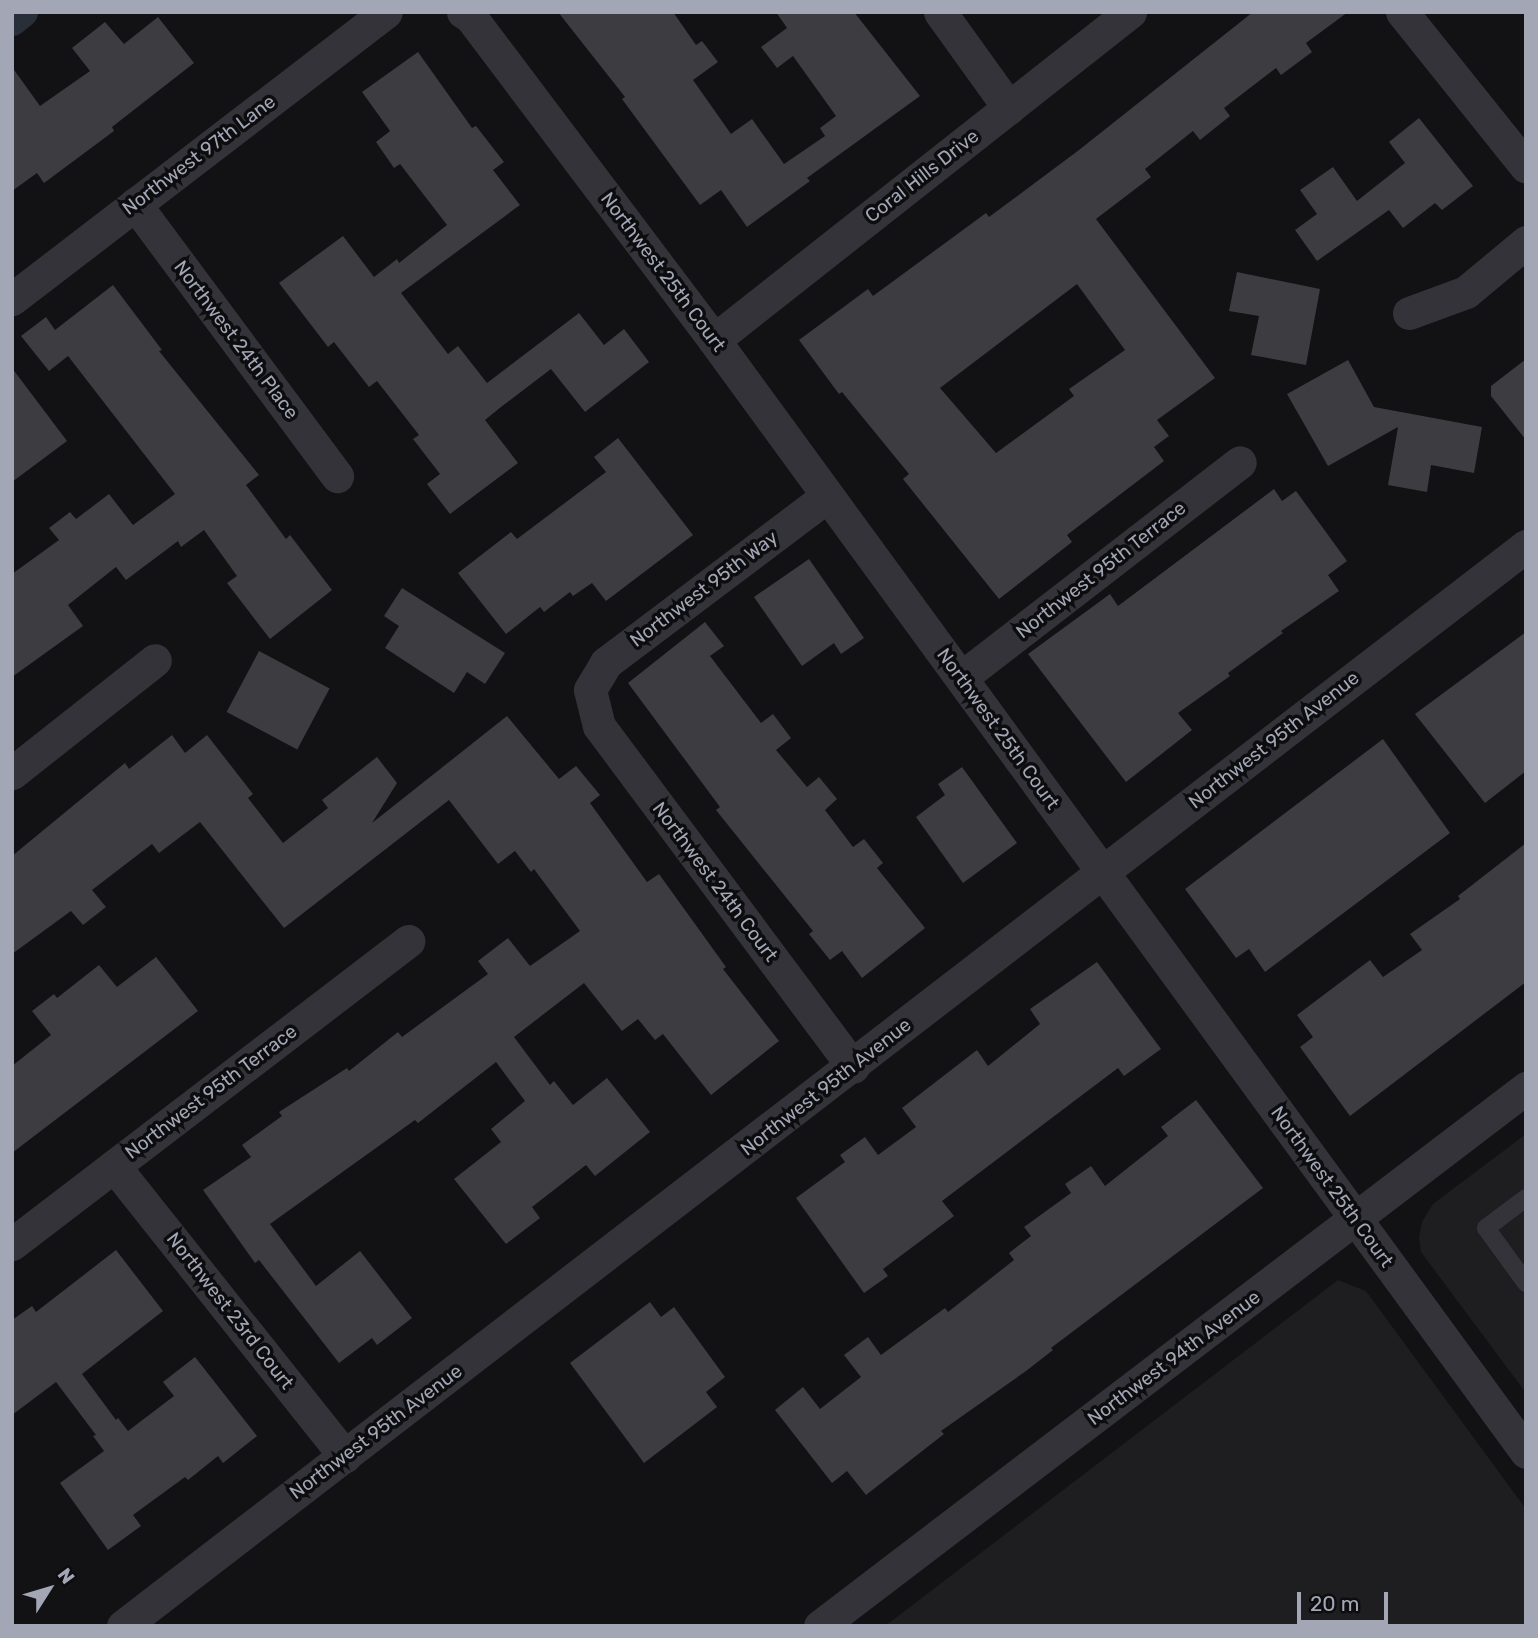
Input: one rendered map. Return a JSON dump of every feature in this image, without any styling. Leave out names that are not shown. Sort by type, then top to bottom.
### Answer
[{"type":"street","name":"Northwest 97th Lane","points":[[12,299],[386,12]]},
{"type":"street","name":"Northwest 25th Court","points":[[463,12],[470,16],[714,340],[962,677],[1101,874],[1523,1444]]},
{"type":"street","points":[[940,12],[1009,108]]},
{"type":"street","name":"Coral Hills Drive","points":[[714,340],[1130,12]]},
{"type":"street","points":[[1402,12],[1526,167]]},
{"type":"street","name":"Northwest 24th Place","points":[[135,204],[337,476]]},
{"type":"street","points":[[1409,313],[1466,292],[1526,243]]},
{"type":"street","name":"Northwest 95th Terrace","points":[[962,677],[1240,462]]},
{"type":"street","name":"Northwest 95th Way","points":[[590,690],[606,663],[827,497]]},
{"type":"street","name":"Northwest 95th Avenue","points":[[123,1626],[853,1067],[1526,546]]},
{"type":"street","points":[[12,773],[155,660]]},
{"type":"street","name":"Northwest 24th Court","points":[[590,690],[599,726],[853,1067]]},
{"type":"street","name":"Northwest 95th Terrace","points":[[12,1244],[409,941]]},
{"type":"street","name":"Northwest 94th Avenue","points":[[820,1626],[1526,1088]]},
{"type":"street","name":"Northwest 23rd Court","points":[[114,1166],[345,1456]]},
{"type":"lane","points":[[1526,1198],[1486,1228],[1526,1283]]},
{"type":"shaded area","points":[[1526,1134],[1526,1393],[1421,1252],[1419,1238],[1422,1222],[1433,1204]]},
{"type":"shaded area","points":[[1338,1280],[1366,1291],[1526,1509],[1526,1626],[885,1626]]},
{"type":"building","points":[[558,12],[673,12],[696,45],[702,41],[718,62],[693,80],[731,134],[752,119],[784,164],[825,136],[820,128],[836,116],[793,56],[777,68],[761,47],[787,28],[776,12],[854,12],[920,96],[807,178],[810,181],[747,227],[721,190],[700,205],[622,99],[625,97]]},
{"type":"building","points":[[1253,12],[1348,12],[1306,43],[1312,52],[1281,75],[1276,68],[1224,108],[1230,116],[1200,140],[1193,131],[1145,169],[1151,177],[1096,219],[1215,378],[1157,420],[1169,436],[1154,447],[1164,461],[1067,535],[1072,542],[999,599],[903,479],[909,474],[842,392],[839,394],[799,340],[868,289],[873,296],[986,213],[989,217],[1079,150]],"holes":[[[1077,284],[1125,350],[1069,389],[1074,396],[996,453],[940,388]]]},
{"type":"building","points":[[158,17],[194,63],[112,127],[114,131],[44,183],[37,173],[12,191],[12,67],[40,106],[90,71],[72,48],[105,22],[124,44]]},
{"type":"building","points":[[418,52],[472,128],[476,126],[504,162],[493,170],[520,205],[401,293],[448,354],[458,346],[487,383],[579,313],[604,345],[624,329],[649,362],[585,412],[551,369],[501,407],[485,420],[518,463],[450,514],[427,484],[440,474],[413,439],[419,435],[377,381],[369,387],[334,342],[328,347],[279,283],[343,236],[374,277],[397,259],[399,263],[447,225],[400,164],[394,168],[376,142],[390,131],[362,92]]},
{"type":"building","points":[[1419,118],[1473,186],[1442,210],[1435,203],[1403,228],[1389,210],[1317,261],[1295,230],[1317,214],[1300,190],[1333,167],[1357,201],[1405,163],[1389,142]]},
{"type":"building","points":[[1237,272],[1320,289],[1306,365],[1251,355],[1259,316],[1229,311]]},
{"type":"building","points":[[113,285],[162,350],[159,351],[259,475],[246,485],[286,539],[290,535],[332,590],[270,639],[227,583],[237,576],[204,530],[181,547],[178,541],[126,580],[116,567],[68,605],[83,626],[12,677],[12,574],[59,540],[49,528],[70,512],[76,519],[109,494],[133,525],[175,494],[68,356],[49,371],[21,336],[46,317],[55,330]]},
{"type":"building","points":[[1526,359],[1526,440],[1491,396],[1491,386]]},
{"type":"building","points":[[1348,360],[1374,407],[1482,427],[1474,473],[1431,465],[1427,492],[1388,485],[1398,427],[1328,466],[1287,394]]},
{"type":"building","points":[[12,368],[67,441],[12,482]]},
{"type":"building","points":[[618,438],[693,535],[606,601],[592,583],[573,596],[570,592],[544,612],[540,607],[506,634],[458,573],[511,532],[517,539],[606,472],[594,457]]},
{"type":"building","points":[[1274,489],[1282,501],[1296,491],[1347,561],[1328,575],[1339,591],[1281,631],[1283,633],[1228,673],[1230,676],[1178,713],[1192,730],[1126,782],[1028,654],[1110,594],[1118,606]]},
{"type":"building","points":[[809,559],[864,638],[841,654],[834,643],[802,666],[754,597]]},
{"type":"building","points":[[402,588],[505,653],[485,684],[467,672],[454,693],[385,648],[399,626],[384,616]]},
{"type":"building","points":[[705,622],[724,646],[710,656],[761,723],[773,714],[791,738],[776,750],[807,787],[819,777],[837,799],[825,810],[853,847],[864,839],[883,863],[877,868],[925,928],[862,978],[842,951],[830,960],[809,934],[813,931],[716,810],[720,807],[628,683]]},
{"type":"building","points":[[1526,632],[1526,771],[1485,803],[1415,714]]},
{"type":"building","points":[[259,651],[330,689],[297,749],[227,712]]},
{"type":"building","points":[[507,716],[559,779],[576,766],[600,795],[590,803],[647,882],[659,874],[726,967],[723,969],[779,1041],[711,1095],[663,1034],[655,1040],[638,1019],[622,1031],[584,983],[514,1037],[550,1085],[554,1081],[573,1105],[607,1078],[650,1132],[595,1176],[586,1165],[532,1207],[540,1218],[506,1244],[454,1179],[501,1142],[491,1129],[525,1101],[496,1062],[418,1123],[415,1120],[270,1224],[316,1286],[360,1251],[412,1318],[377,1345],[372,1338],[339,1363],[259,1260],[255,1263],[203,1190],[251,1157],[242,1145],[282,1116],[279,1112],[347,1068],[349,1071],[398,1032],[402,1037],[488,974],[478,961],[508,938],[530,966],[580,931],[534,869],[531,872],[515,851],[498,864],[449,800],[284,928],[200,822],[159,853],[152,844],[92,890],[106,907],[83,925],[71,911],[12,954],[12,856],[125,763],[129,769],[172,735],[185,753],[207,735],[253,794],[248,798],[283,843],[328,808],[322,800],[377,757],[397,783],[372,823]]},
{"type":"building","points":[[1383,739],[1450,833],[1265,972],[1249,949],[1236,958],[1185,889]]},
{"type":"building","points":[[962,767],[1017,843],[963,883],[916,817],[945,795],[938,784]]},
{"type":"building","points":[[1526,843],[1526,982],[1350,1116],[1300,1047],[1313,1037],[1297,1015],[1370,960],[1383,977],[1422,950],[1410,934],[1460,899],[1458,896]]},
{"type":"building","points":[[156,957],[198,1011],[12,1153],[12,1066],[51,1035],[32,1011],[54,994],[57,998],[99,965],[117,987]]},
{"type":"building","points":[[1097,962],[1161,1049],[1124,1076],[1118,1068],[942,1201],[954,1216],[883,1269],[888,1276],[864,1293],[796,1198],[845,1162],[840,1155],[865,1137],[878,1155],[916,1127],[902,1108],[977,1050],[988,1066],[1040,1024],[1030,1009]]},
{"type":"building","points":[[1196,1100],[1263,1188],[1051,1348],[1053,1350],[1026,1371],[941,1431],[944,1434],[866,1495],[847,1471],[832,1483],[775,1410],[803,1387],[820,1409],[861,1377],[844,1355],[868,1337],[881,1355],[945,1308],[948,1312],[1014,1260],[1009,1253],[1031,1236],[1024,1227],[1071,1193],[1065,1184],[1091,1166],[1105,1186],[1168,1136],[1161,1127]]},
{"type":"building","points":[[116,1250],[163,1311],[82,1374],[116,1420],[118,1418],[128,1431],[174,1396],[163,1382],[195,1357],[257,1436],[223,1463],[218,1456],[188,1480],[185,1477],[133,1515],[141,1526],[108,1550],[60,1483],[104,1451],[93,1436],[96,1435],[56,1382],[12,1415],[12,1320],[32,1306],[36,1312]]},
{"type":"building","points":[[650,1302],[661,1317],[674,1307],[725,1377],[706,1392],[717,1407],[644,1463],[570,1363]]},
{"type":"waterway","points":[[12,20],[22,12]]}]
